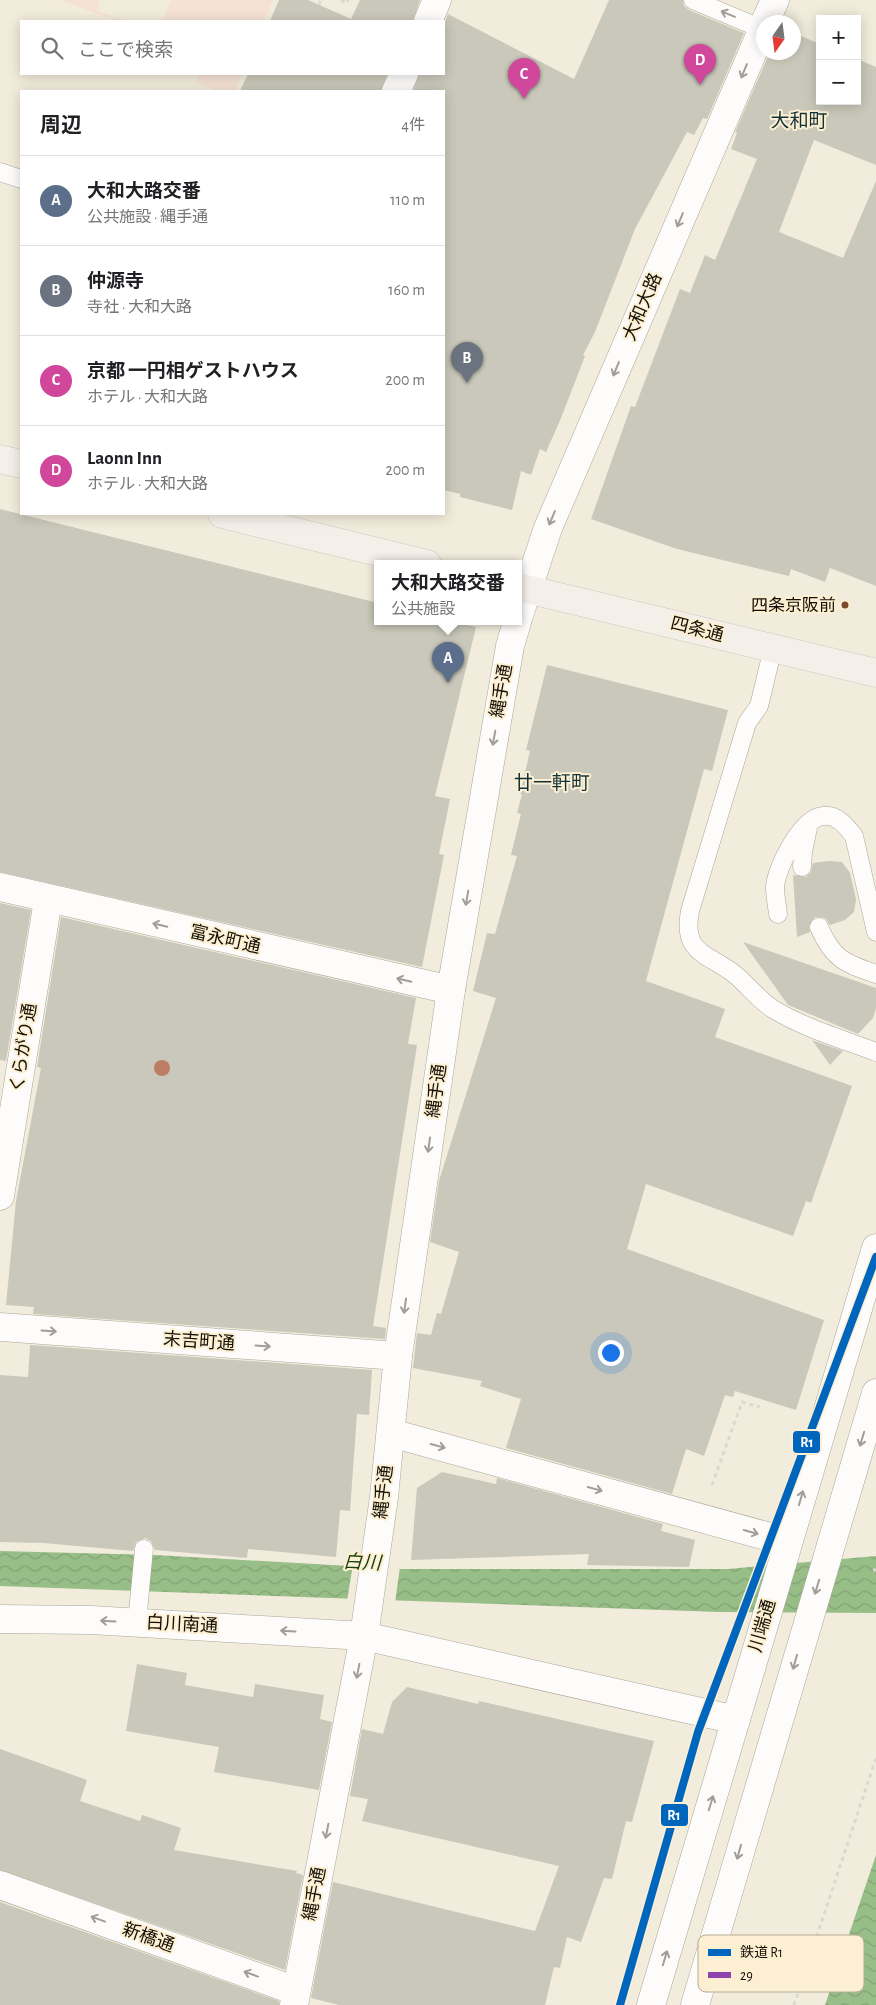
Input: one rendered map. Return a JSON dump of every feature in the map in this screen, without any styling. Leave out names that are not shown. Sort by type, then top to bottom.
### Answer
[{"type":"main road","points":[[0,459],[20,464]]},
{"type":"main road","points":[[226,515],[411,560]]},
{"type":"main road","name":"四条通","points":[[522,588],[876,673]]},
{"type":"street","points":[[428,20],[437,0]]},
{"type":"street","name":"大和大路","points":[[769,15],[775,0]]},
{"type":"street","name":"大和大路","points":[[522,588],[756,45]]},
{"type":"street","points":[[396,90],[404,75]]},
{"type":"street","name":"縄手通","points":[[295,1998],[364,1636],[376,1563],[398,1356],[451,990],[510,646],[516,625]]},
{"type":"street","name":"富永町通","points":[[0,887],[48,900],[451,990]]},
{"type":"street","name":"くらがり通","points":[[0,1196],[48,900]]},
{"type":"street","name":"川端通","points":[[651,2005],[876,1248]]},
{"type":"street","name":"末吉町通","points":[[0,1327],[398,1356]]},
{"type":"street","points":[[716,1935],[876,1392]]},
{"type":"street","points":[[391,1433],[788,1542]]},
{"type":"street","name":"白川南通","points":[[0,1620],[138,1610],[364,1636],[736,1720]]},
{"type":"street","name":"新橋通","points":[[0,1885],[295,1998]]},
{"type":"street","points":[[695,2005],[699,1992]]},
{"type":"lane","points":[[693,0],[756,23]]},
{"type":"lane","points":[[0,172],[20,179]]},
{"type":"lane","points":[[773,648],[759,706],[747,723],[690,911],[688,933],[701,955],[731,972],[753,989],[771,1008],[793,1020],[876,1052]]},
{"type":"lane","points":[[778,914],[775,887],[778,872],[792,844],[811,822],[822,816],[834,817],[844,823],[854,836],[876,932]]},
{"type":"lane","points":[[802,867],[806,836],[811,822]]},
{"type":"lane","points":[[819,927],[828,947],[840,959],[876,974]]},
{"type":"lane","points":[[138,1610],[144,1549]]},
{"type":"path","points":[[319,5],[321,0]]},
{"type":"path","points":[[341,0],[347,3],[348,0]]},
{"type":"path","points":[[711,1488],[742,1402],[760,1407]]},
{"type":"path","points":[[817,1935],[876,1758]]},
{"type":"path","points":[[794,2005],[798,1992]]},
{"type":"shaded area","points":[[60,0],[100,0],[97,11],[121,20],[115,20]]},
{"type":"shaded area","points":[[171,0],[273,0],[264,20],[162,20]]},
{"type":"shaded area","points":[[199,75],[242,75],[235,90],[216,90],[196,83]]},
{"type":"water","points":[[0,1551],[155,1555],[402,1569],[728,1569],[876,1556],[876,1613],[718,1612],[0,1586]]},
{"type":"water","points":[[876,1855],[876,2005],[825,2005],[829,1992],[864,1992],[864,1935],[849,1935]]},
{"type":"pier","points":[[353,1564],[400,1567],[395,1603],[347,1601]]},
{"type":"building","points":[[279,0],[308,0],[351,19],[360,0],[420,0],[413,20],[270,20]]},
{"type":"building","points":[[609,0],[683,0],[684,6],[689,10],[744,33],[707,119],[703,118],[694,135],[687,132],[635,229],[595,332],[583,355],[585,356],[561,418],[546,452],[540,449],[531,475],[521,471],[512,510],[460,497],[460,494],[445,490],[445,90],[413,90],[419,75],[445,75],[445,22],[448,14],[574,79]]},
{"type":"building","points":[[801,36],[816,42],[816,105],[861,105],[861,61],[876,67],[876,165],[814,140],[779,232],[843,258],[876,181],[876,586],[830,568],[825,582],[791,569],[789,576],[677,549],[591,519],[631,406],[635,407],[680,289],[690,293],[705,255],[715,260],[757,159],[731,149],[737,133],[735,132],[766,60],[801,60]]},
{"type":"building","points":[[248,75],[387,75],[381,90],[240,90]]},
{"type":"building","points":[[0,509],[374,602],[374,625],[467,625],[476,627],[435,796],[450,799],[439,854],[444,855],[422,967],[0,872]]},
{"type":"building","points":[[547,665],[728,710],[712,771],[704,769],[646,981],[725,1009],[715,1037],[852,1086],[811,1203],[806,1201],[793,1236],[646,1184],[627,1249],[824,1320],[796,1410],[735,1391],[733,1397],[725,1395],[704,1456],[686,1449],[672,1494],[506,1448],[521,1399],[480,1386],[482,1381],[413,1368],[417,1333],[431,1335],[437,1313],[441,1314],[459,1252],[430,1242],[439,1181],[496,998],[473,991],[487,933],[495,934],[517,856],[511,855],[521,814],[517,813],[530,751],[526,750]]},
{"type":"building","points":[[842,862],[850,873],[856,899],[854,912],[845,920],[830,925],[825,918],[815,917],[809,926],[810,932],[797,937],[793,875],[806,877],[811,872],[813,863]]},
{"type":"building","points":[[0,903],[31,910],[6,1061],[0,1060]]},
{"type":"building","points":[[61,917],[416,998],[408,1044],[417,1045],[373,1326],[386,1328],[385,1339],[33,1314],[34,1307],[6,1305],[16,1201],[41,1068],[37,1067]]},
{"type":"building","points":[[743,942],[876,988],[876,1008],[873,1018],[858,1034],[788,1005]]},
{"type":"building","points":[[812,1040],[820,1043],[843,1051],[830,1065]]},
{"type":"building","points":[[30,1345],[372,1370],[369,1415],[357,1414],[350,1511],[340,1510],[336,1557],[248,1549],[247,1558],[155,1550],[151,1541],[145,1538],[136,1542],[133,1551],[44,1543],[0,1542],[0,1375],[28,1377]]},
{"type":"building","points":[[442,1472],[496,1484],[497,1478],[663,1524],[661,1531],[695,1540],[689,1567],[587,1565],[589,1554],[411,1560],[417,1488]]},
{"type":"building","points":[[137,1664],[187,1673],[185,1685],[253,1697],[255,1684],[324,1695],[320,1719],[332,1722],[319,1790],[214,1772],[219,1747],[126,1731]]},
{"type":"building","points":[[407,1687],[478,1704],[479,1701],[654,1741],[632,1822],[626,1821],[612,1879],[604,1878],[581,1942],[567,1937],[560,1968],[554,1967],[545,2005],[339,2005],[311,1998],[333,1882],[535,1931],[559,1866],[362,1821],[368,1799],[350,1796],[362,1729],[383,1734],[392,1702]]},
{"type":"building","points":[[0,1749],[87,1780],[80,1801],[140,1821],[142,1815],[181,1828],[174,1850],[297,1871],[296,1873],[303,1875],[285,1970],[0,1870]]},
{"type":"building","points":[[0,1902],[279,2001],[279,2005],[0,2005]]},
{"type":"rail line","name":"R1","points":[[620,2005],[698,1732],[876,1257]]},
{"type":"place","name":"Laonn Inn","points":[[700,85]]},
{"type":"place","name":"京都 一円相ゲストハウス","points":[[524,99]]},
{"type":"place","name":"仲源寺","points":[[467,383]]},
{"type":"place","name":"四条京阪前","points":[[845,605]]},
{"type":"place","name":"大和大路交番","points":[[448,683]]},
{"type":"district","name":"大和町","points":[[799,121]]},
{"type":"district","name":"廿一軒町","points":[[552,783]]},
{"type":"water label","name":"白川","points":[[362,1563]]}]
